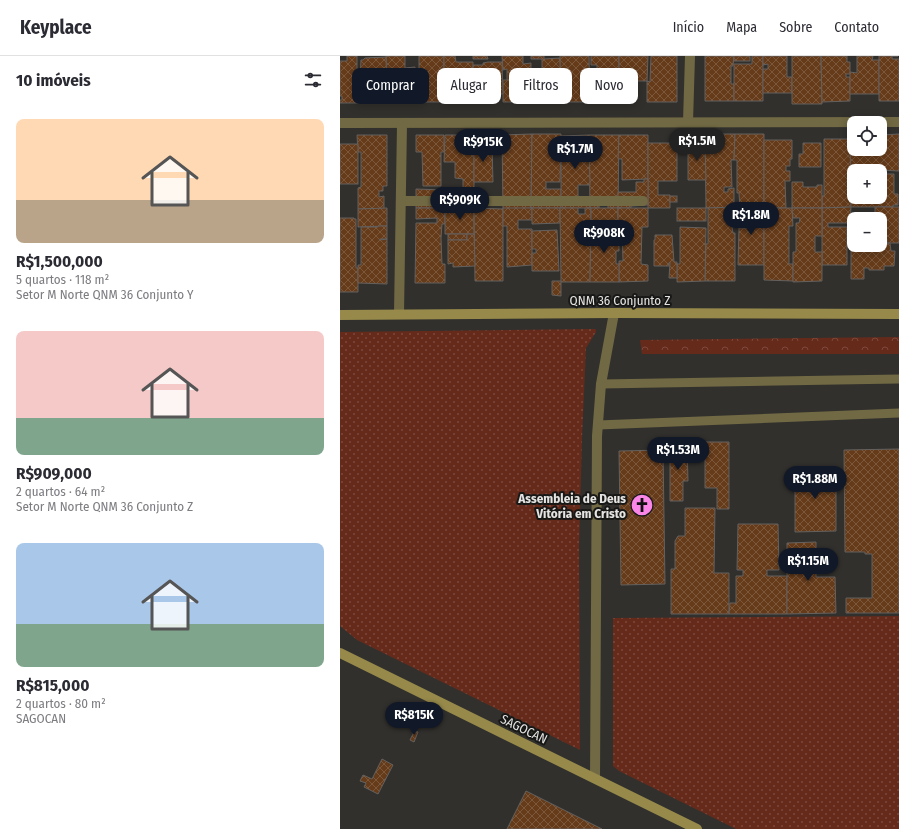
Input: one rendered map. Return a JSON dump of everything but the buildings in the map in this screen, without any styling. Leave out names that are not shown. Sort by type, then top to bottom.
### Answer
[{"type":"street","points":[[688,122],[690,56]]},
{"type":"street","points":[[340,123],[899,122]]},
{"type":"street","points":[[399,314],[402,124]]},
{"type":"street","points":[[401,201],[643,201]]},
{"type":"street","points":[[595,778],[598,425],[601,384],[614,313]]},
{"type":"street","name":"QNM 36 Conjunto Z","points":[[340,314],[899,314]]},
{"type":"street","name":"SAGOCAN","points":[[340,653],[697,829]]},
{"type":"lane","points":[[601,384],[899,379]]},
{"type":"lane","points":[[598,425],[899,413]]},
{"type":"green space","points":[[595,329],[596,332],[586,348],[582,438],[579,548],[580,750],[357,640],[340,626],[340,332]]},
{"type":"green space","points":[[899,337],[899,354],[642,354],[640,340]]},
{"type":"green space","points":[[899,616],[899,829],[736,829],[619,771],[613,766],[613,618]]},
{"type":"place","name":"Assembleia de Deus Vitória em Cristo","points":[[642,505]]}]
